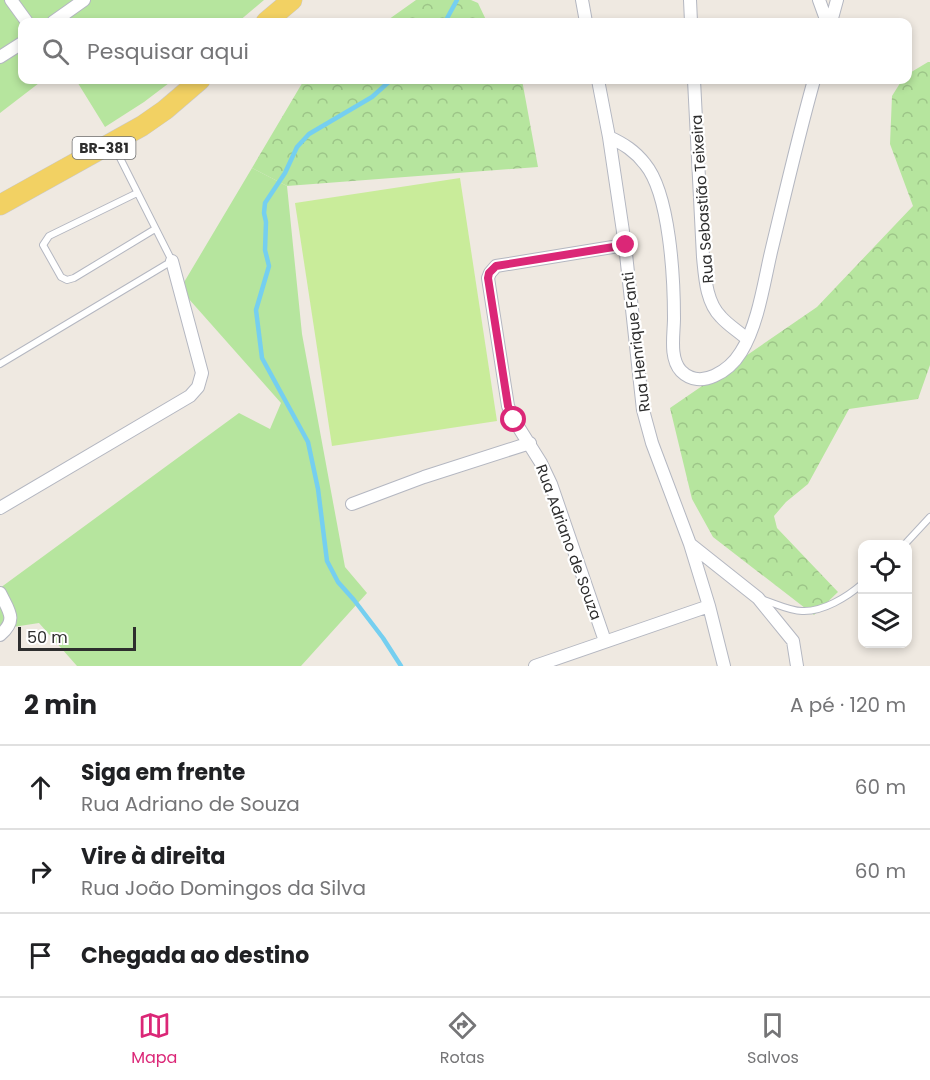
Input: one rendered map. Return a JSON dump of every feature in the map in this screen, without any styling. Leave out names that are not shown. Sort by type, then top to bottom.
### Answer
[{"type":"main road","points":[[271,18],[292,0]]},
{"type":"main road","name":"BR-381","points":[[3,199],[113,144],[165,110],[195,84]]},
{"type":"street","points":[[11,0],[24,18]]},
{"type":"street","points":[[59,18],[84,0]]},
{"type":"street","points":[[582,0],[585,18]]},
{"type":"street","points":[[690,0],[691,18]]},
{"type":"street","points":[[819,0],[827,18]]},
{"type":"street","points":[[830,18],[837,0]]},
{"type":"street","points":[[0,57],[18,46]]},
{"type":"street","name":"Rua Henrique Fanti","points":[[599,84],[626,245],[643,410],[652,443],[690,544],[724,666]]},
{"type":"street","name":"Rua Sebastião Teixeira","points":[[694,84],[706,283],[712,304],[720,316],[747,339]]},
{"type":"street","points":[[609,137],[627,146],[647,165],[658,189],[667,223],[674,280],[676,363],[682,372],[694,379],[710,378],[728,368],[742,351],[755,317],[813,84]]},
{"type":"street","name":"Rua Adriano de Souza","points":[[605,641],[551,484],[508,406],[488,278],[489,273],[496,266],[626,245]]},
{"type":"street","points":[[0,508],[190,396],[198,387],[202,373],[172,261]]},
{"type":"street","points":[[352,504],[424,477],[530,443]]},
{"type":"street","points":[[690,544],[758,598],[793,641],[797,666]]},
{"type":"street","points":[[0,593],[10,612],[11,620],[9,628],[0,635]]},
{"type":"street","points":[[536,666],[709,606]]},
{"type":"lane","points":[[0,364],[172,261],[113,144]]},
{"type":"lane","points":[[137,193],[49,236],[43,245],[61,277],[67,280],[74,278],[155,228]]},
{"type":"lane","points":[[909,540],[930,517]]},
{"type":"lane","points":[[758,598],[802,611],[823,608],[858,586]]},
{"type":"green space","points":[[0,0],[264,0],[243,18],[18,18],[18,84],[38,84],[0,113]]},
{"type":"green space","points":[[416,0],[471,0],[478,3],[485,18],[391,18]]},
{"type":"green space","points":[[930,62],[930,365],[918,399],[849,409],[808,484],[786,502],[774,516],[777,528],[838,592],[814,615],[713,537],[692,499],[670,408],[817,307],[913,206],[890,144],[892,96],[900,84],[912,84],[912,72]]},
{"type":"green space","points":[[78,84],[168,84],[144,102],[105,127]]},
{"type":"green space","points":[[302,84],[523,84],[538,167],[287,186],[252,168]]},
{"type":"green space","points":[[252,168],[287,186],[302,334],[345,567],[367,593],[301,666],[77,666],[39,623],[0,629],[0,588],[239,413],[270,429],[281,403],[180,289]]},
{"type":"green space","points":[[460,178],[497,421],[332,446],[295,203]]},
{"type":"waterway","points":[[447,18],[457,0]]},
{"type":"waterway","points":[[387,84],[372,97],[309,134],[297,147],[285,173],[265,203],[265,250],[269,266],[256,310],[262,358],[308,442],[318,489],[327,561],[338,582],[383,638],[401,666]]},
{"type":"route","points":[[514,420],[508,406],[489,273],[496,266],[626,245]]}]
